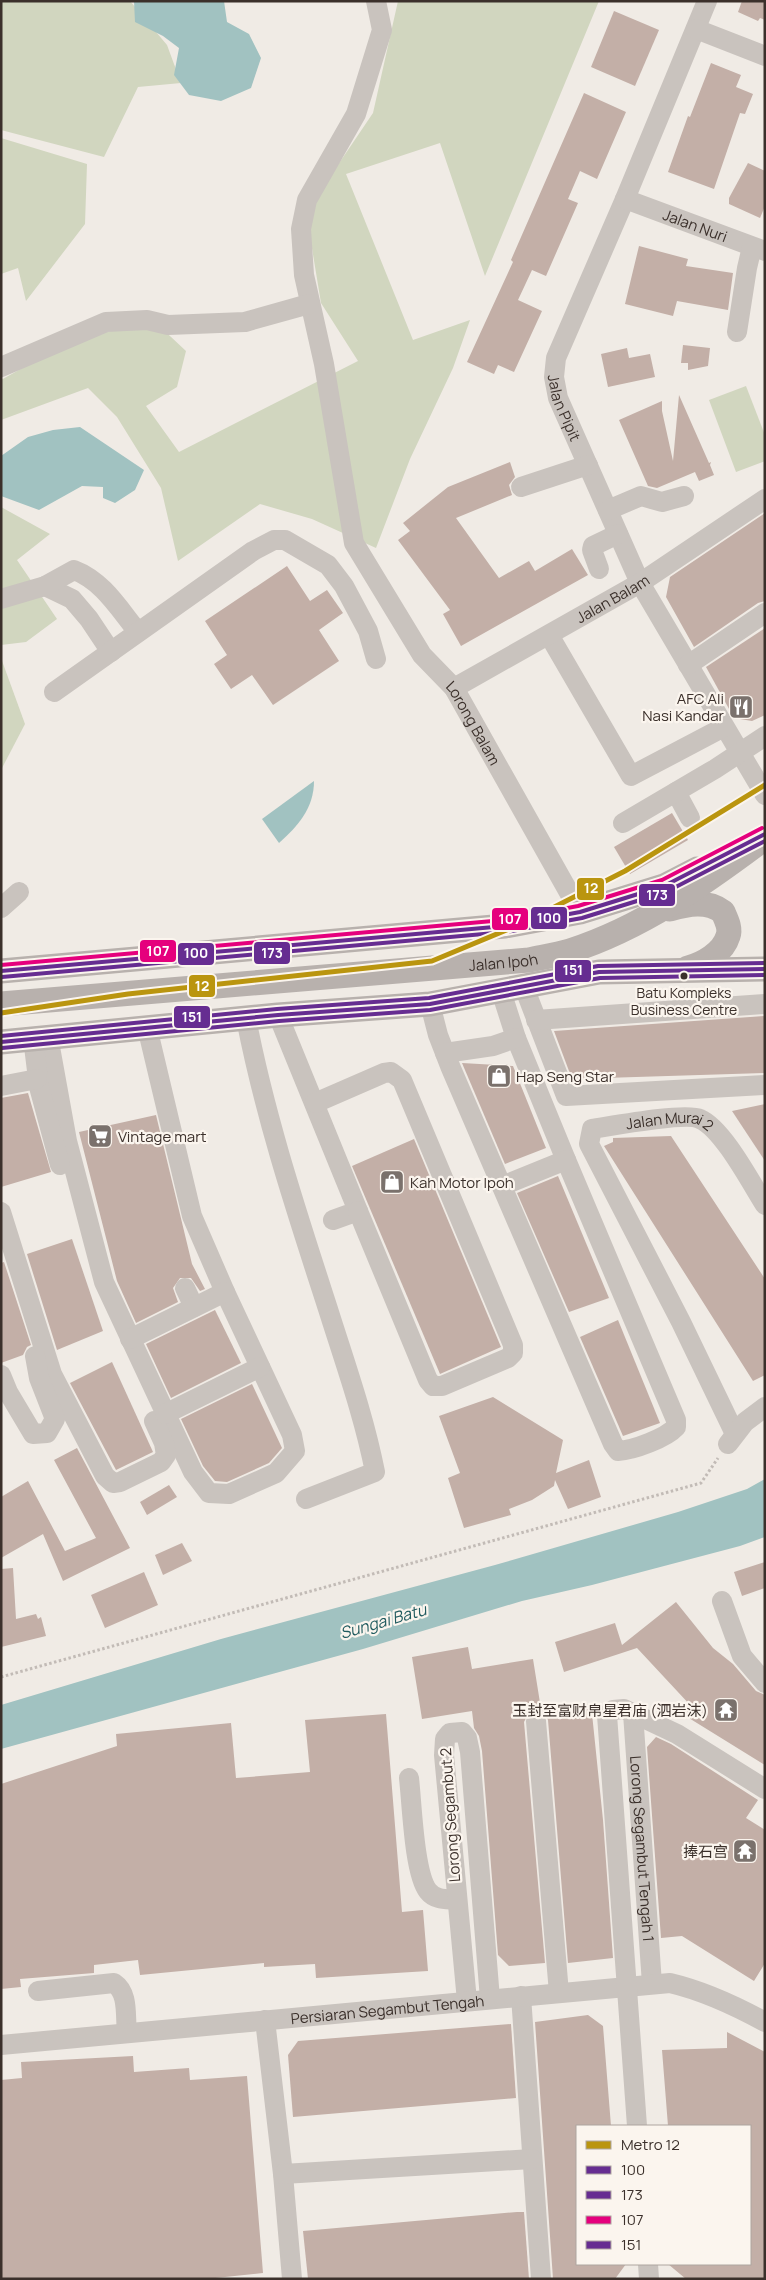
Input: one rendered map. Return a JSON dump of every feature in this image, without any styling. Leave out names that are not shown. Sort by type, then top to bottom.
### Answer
[{"type":"main road","points":[[1,971],[505,926],[580,912],[664,886],[765,834]]},
{"type":"main road","name":"Jalan Ipoh","points":[[1,1004],[529,960],[569,951],[605,938],[653,913],[702,884],[765,838]]},
{"type":"main road","points":[[653,913],[695,903],[707,904],[724,912],[728,923],[728,936],[718,950],[702,964],[680,970]]},
{"type":"main road","name":"Jalan Ipoh","points":[[1,1042],[278,1015],[430,1004],[598,972],[765,969]]},
{"type":"street","points":[[1,367],[106,322],[147,320],[168,325],[245,322],[309,304],[304,275],[301,229],[307,200],[356,114],[382,30],[376,1]]},
{"type":"street","name":"Jalan Pipit","points":[[707,1],[626,199],[556,358],[554,377],[558,398],[640,583],[765,795]]},
{"type":"street","points":[[696,29],[765,56]]},
{"type":"street","name":"Jalan Nuri","points":[[626,199],[758,249]]},
{"type":"street","points":[[737,332],[747,268],[758,249]]},
{"type":"street","name":"Lorong Balam","points":[[309,304],[324,364],[354,543],[422,655],[454,688],[580,912]]},
{"type":"street","points":[[521,486],[588,465]]},
{"type":"street","points":[[608,510],[641,496],[662,502],[684,496]]},
{"type":"street","name":"Jalan Balam","points":[[454,688],[640,583],[765,499]]},
{"type":"street","points":[[599,569],[592,550],[593,546],[618,534]]},
{"type":"street","points":[[54,692],[253,551],[274,540],[285,540],[328,565],[344,586],[368,631],[376,659]]},
{"type":"street","points":[[1,600],[45,586],[74,570],[88,575],[101,586],[138,632]]},
{"type":"street","points":[[45,586],[72,599],[89,619],[110,652]]},
{"type":"street","points":[[688,665],[765,613]]},
{"type":"street","points":[[549,635],[631,776],[724,726]]},
{"type":"street","points":[[623,824],[765,736]]},
{"type":"street","points":[[676,792],[690,818]]},
{"type":"street","points":[[1,908],[19,892]]},
{"type":"street","points":[[512,989],[536,1020],[566,1096],[765,1085]]},
{"type":"street","points":[[430,1004],[445,1053],[613,1444],[618,1451],[627,1450],[671,1433],[676,1426],[676,1420],[516,1038],[512,989]]},
{"type":"street","points":[[536,1020],[765,1004]]},
{"type":"street","points":[[278,1015],[428,1380],[433,1386],[442,1386],[508,1358],[513,1353],[513,1345],[402,1080],[391,1072],[384,1073],[315,1103]]},
{"type":"street","points":[[246,1018],[255,1066],[300,1221],[367,1431],[375,1472],[306,1499]]},
{"type":"street","points":[[45,1074],[67,1142],[104,1282],[193,1472],[209,1493],[229,1494],[276,1473],[295,1451],[292,1435],[225,1292],[192,1216],[147,1027]]},
{"type":"street","points":[[1,1212],[52,1374],[105,1476],[113,1483],[120,1482],[161,1462],[166,1455],[164,1443],[92,1284],[45,1074],[40,1037]]},
{"type":"street","points":[[445,1053],[493,1046],[516,1038]]},
{"type":"street","points":[[1,1086],[45,1074]]},
{"type":"street","name":"Jalan Murai 2","points":[[731,1440],[681,1322],[590,1144],[592,1129],[680,1118],[699,1118],[719,1134],[765,1205]]},
{"type":"street","points":[[502,1186],[566,1160]]},
{"type":"street","points":[[333,1220],[358,1211]]},
{"type":"street","points":[[1,1240],[34,1351],[39,1378],[54,1419],[48,1433],[33,1434],[8,1392],[1,1375]]},
{"type":"street","points":[[185,1288],[194,1307]]},
{"type":"street","points":[[130,1339],[225,1292]]},
{"type":"street","points":[[165,1414],[260,1367]]},
{"type":"street","points":[[731,1440],[765,1406]]},
{"type":"street","points":[[722,1601],[742,1656],[765,1683]]},
{"type":"street","points":[[637,2125],[607,1715],[613,1710],[624,1710],[633,1713],[677,1734],[765,1789]]},
{"type":"street","name":"Lorong Segambut Tengah 1","points":[[633,1713],[652,1984]]},
{"type":"street","points":[[536,1721],[559,1993]]},
{"type":"street","name":"Lorong Segambut 2","points":[[467,2001],[456,1900],[444,1755],[445,1739],[450,1733],[462,1732],[467,1738],[470,1752],[490,1999]]},
{"type":"street","points":[[409,1778],[420,1877],[429,1892],[440,1899],[456,1900]]},
{"type":"street","points":[[38,1991],[114,1983],[120,1987],[124,1994],[127,2033]]},
{"type":"street","name":"Persiaran Segambut Tengah","points":[[1,2045],[670,1983],[689,1987],[730,2002],[765,2022]]},
{"type":"street","points":[[521,1996],[540,2279]]},
{"type":"street","points":[[265,2020],[283,2174],[292,2279]]},
{"type":"street","points":[[283,2174],[532,2160]]},
{"type":"street","points":[[648,2265],[649,2279]]},
{"type":"path","points":[[1,1677],[701,1484],[731,1440]]},
{"type":"green space","points":[[1,1],[130,1],[167,45],[181,83],[138,87],[104,157],[1,130]]},
{"type":"green space","points":[[398,1],[599,1],[485,276],[440,143],[346,174],[413,340],[470,320],[453,368],[410,459],[376,548],[312,519],[260,504],[178,561],[161,488],[117,417],[88,388],[1,420],[1,380],[26,366],[106,332],[155,322],[186,351],[177,387],[146,406],[179,452],[358,361],[321,303],[306,212],[373,113]]},
{"type":"green space","points":[[1,138],[87,164],[85,224],[26,301],[18,268],[1,274]]},
{"type":"green space","points":[[746,386],[765,435],[765,461],[736,472],[709,400]]},
{"type":"green space","points":[[1,507],[50,534],[17,560],[57,619],[26,642],[1,645]]},
{"type":"green space","points":[[1,658],[25,724],[1,770]]},
{"type":"water","points":[[134,1],[224,1],[227,22],[249,34],[261,58],[251,88],[221,101],[189,95],[174,75],[179,48],[163,36],[135,22]]},
{"type":"water","points":[[80,427],[144,470],[135,490],[115,503],[103,498],[103,487],[82,486],[39,510],[1,496],[1,456],[28,437],[53,430]]},
{"type":"water","points":[[314,781],[311,800],[304,816],[279,843],[262,819]]},
{"type":"water","name":"Sungai Batu","points":[[765,1479],[765,1537],[740,1546],[592,1585],[522,1601],[363,1649],[1,1749],[1,1705],[221,1639],[495,1565],[678,1512],[747,1489]]},
{"type":"building","points":[[742,1],[765,1],[765,20],[760,18],[758,21],[738,12]]},
{"type":"building","points":[[614,11],[659,30],[635,86],[591,67]]},
{"type":"building","points":[[711,63],[741,75],[736,87],[753,94],[745,114],[740,113],[714,189],[668,172],[688,116],[690,117]]},
{"type":"building","points":[[584,93],[626,112],[597,179],[580,171],[568,199],[578,203],[546,276],[532,270],[518,300],[542,311],[514,372],[498,365],[494,374],[467,362],[513,262],[511,260]]},
{"type":"building","points":[[748,163],[765,171],[765,206],[760,218],[729,204],[729,198]]},
{"type":"building","points":[[639,246],[688,259],[686,266],[733,273],[728,310],[677,301],[673,316],[625,304]]},
{"type":"building","points":[[683,345],[710,348],[708,366],[688,370],[688,363],[681,363]]},
{"type":"building","points":[[627,348],[629,358],[650,354],[655,377],[608,387],[601,354]]},
{"type":"building","points":[[679,395],[709,463],[711,462],[710,465],[714,475],[699,481],[695,472],[657,488],[648,486],[619,420],[662,401],[662,411],[673,461]]},
{"type":"building","points":[[510,462],[515,477],[509,485],[512,495],[456,518],[499,578],[529,561],[535,571],[572,549],[588,575],[461,646],[443,614],[450,610],[398,540],[410,531],[403,523],[448,487]]},
{"type":"building","points":[[765,513],[765,601],[758,603],[694,647],[666,597],[670,577]]},
{"type":"building","points":[[287,566],[310,601],[327,590],[343,613],[319,630],[339,661],[273,705],[252,675],[231,689],[214,664],[227,655],[205,621]]},
{"type":"building","points":[[765,628],[765,715],[752,721],[734,718],[706,667]]},
{"type":"building","points":[[672,813],[688,840],[630,874],[614,847]]},
{"type":"building","points":[[765,1016],[765,1073],[572,1079],[554,1031]]},
{"type":"building","points":[[462,1063],[513,1066],[546,1148],[505,1164]]},
{"type":"building","points":[[28,1093],[51,1172],[1,1187],[1,1098]]},
{"type":"building","points":[[765,1104],[765,1161],[732,1111]]},
{"type":"building","points":[[156,1115],[192,1264],[205,1289],[200,1291],[191,1278],[180,1278],[173,1288],[178,1302],[136,1323],[117,1281],[79,1132]]},
{"type":"building","points":[[671,1136],[765,1279],[765,1375],[753,1381],[604,1146],[613,1142],[613,1138]]},
{"type":"building","points":[[414,1139],[501,1347],[440,1374],[352,1166]]},
{"type":"building","points":[[558,1176],[609,1298],[569,1312],[517,1193]]},
{"type":"building","points":[[72,1239],[103,1331],[57,1350],[27,1254]]},
{"type":"building","points":[[4,1262],[31,1345],[27,1347],[23,1355],[1,1363],[1,1263]]},
{"type":"building","points":[[215,1310],[241,1363],[171,1398],[146,1344]]},
{"type":"building","points":[[618,1320],[660,1423],[623,1436],[580,1337]]},
{"type":"building","points":[[112,1362],[153,1452],[116,1470],[70,1383]]},
{"type":"building","points":[[252,1384],[282,1448],[269,1463],[227,1482],[215,1481],[203,1466],[181,1419]]},
{"type":"building","points":[[493,1397],[563,1440],[556,1473],[589,1460],[601,1497],[568,1509],[555,1480],[554,1486],[532,1500],[509,1509],[511,1515],[464,1528],[448,1478],[460,1473],[439,1416]]},
{"type":"building","points":[[77,1448],[130,1548],[63,1581],[43,1534],[1,1558],[1,1497],[28,1481],[65,1551],[96,1538],[54,1460]]},
{"type":"building","points":[[169,1485],[177,1497],[147,1515],[140,1502]]},
{"type":"building","points":[[182,1543],[192,1561],[163,1575],[155,1555]]},
{"type":"building","points":[[765,1562],[765,1588],[742,1596],[734,1572]]},
{"type":"building","points":[[13,1568],[16,1619],[36,1614],[38,1619],[41,1617],[46,1636],[1,1647],[1,1569]]},
{"type":"building","points":[[144,1572],[158,1605],[105,1628],[91,1595]]},
{"type":"building","points":[[676,1602],[713,1648],[733,1664],[756,1691],[765,1695],[765,1765],[684,1715],[691,1706],[637,1648],[564,1672],[555,1642],[615,1623],[622,1645]]},
{"type":"building","points":[[468,1647],[472,1669],[533,1659],[541,1709],[591,1704],[603,1820],[613,1958],[568,1963],[548,1720],[545,1714],[535,1709],[529,1712],[524,1722],[545,1963],[509,1966],[498,1955],[482,1751],[479,1736],[474,1728],[472,1711],[422,1719],[412,1657]]},
{"type":"building","points":[[386,1714],[402,1912],[423,1910],[428,1971],[316,1978],[315,1964],[264,1967],[264,1963],[140,1975],[138,1960],[94,1965],[94,1973],[20,1979],[21,1987],[1,1989],[1,1784],[117,1746],[116,1734],[231,1723],[236,1778],[310,1772],[305,1720]]},
{"type":"building","points":[[656,1737],[671,1744],[758,1800],[746,1818],[765,1830],[765,1963],[754,1981],[682,1936],[661,1938],[647,1747]]},
{"type":"building","points":[[588,2015],[603,2026],[611,2125],[576,2125],[576,2265],[625,2265],[615,2279],[553,2279],[535,2022]]},
{"type":"building","points":[[511,2024],[516,2098],[293,2117],[288,2055],[298,2041]]},
{"type":"building","points":[[727,2032],[765,2052],[765,2279],[686,2279],[669,2265],[751,2265],[751,2125],[668,2125],[662,2050],[727,2048]]},
{"type":"building","points":[[133,2056],[134,2072],[189,2068],[190,2080],[247,2076],[263,2273],[206,2279],[1,2279],[1,2080],[22,2078],[21,2062]]},
{"type":"building","points":[[524,2212],[529,2279],[308,2279],[303,2231]]},
{"type":"metro line","name":"12","points":[[1,1013],[128,994],[432,961],[521,924],[625,871],[765,785]]},
{"type":"transit line","name":"107","points":[[1,965],[504,920],[578,906],[662,880],[762,828]]},
{"type":"transit line","name":"100","points":[[1,971],[505,926],[580,912],[664,886],[765,834]]},
{"type":"transit line","name":"173","points":[[2,977],[506,932],[582,918],[666,892],[765,841]]},
{"type":"transit line","name":"151","points":[[1,1036],[277,1009],[429,998],[598,966],[765,963]]},
{"type":"transit line","name":"100","points":[[1,1042],[278,1015],[430,1004],[599,972],[765,969]]},
{"type":"transit line","name":"173","points":[[2,1048],[279,1021],[430,1010],[600,978],[765,975]]},
{"type":"place","name":"AFC Ali Nasi Kandar","points":[[741,707]]},
{"type":"place","name":"Batu Kompleks Business Centre","points":[[684,976]]},
{"type":"place","name":"Hap Seng Star","points":[[499,1076]]},
{"type":"place","name":"Vintage mart","points":[[100,1136]]},
{"type":"place","name":"Kah Motor Ipoh","points":[[392,1182]]},
{"type":"place","name":"玉封至富财帛星君庙 (泗岩沫)","points":[[726,1710]]},
{"type":"place","name":"捧石宫","points":[[745,1851]]}]
